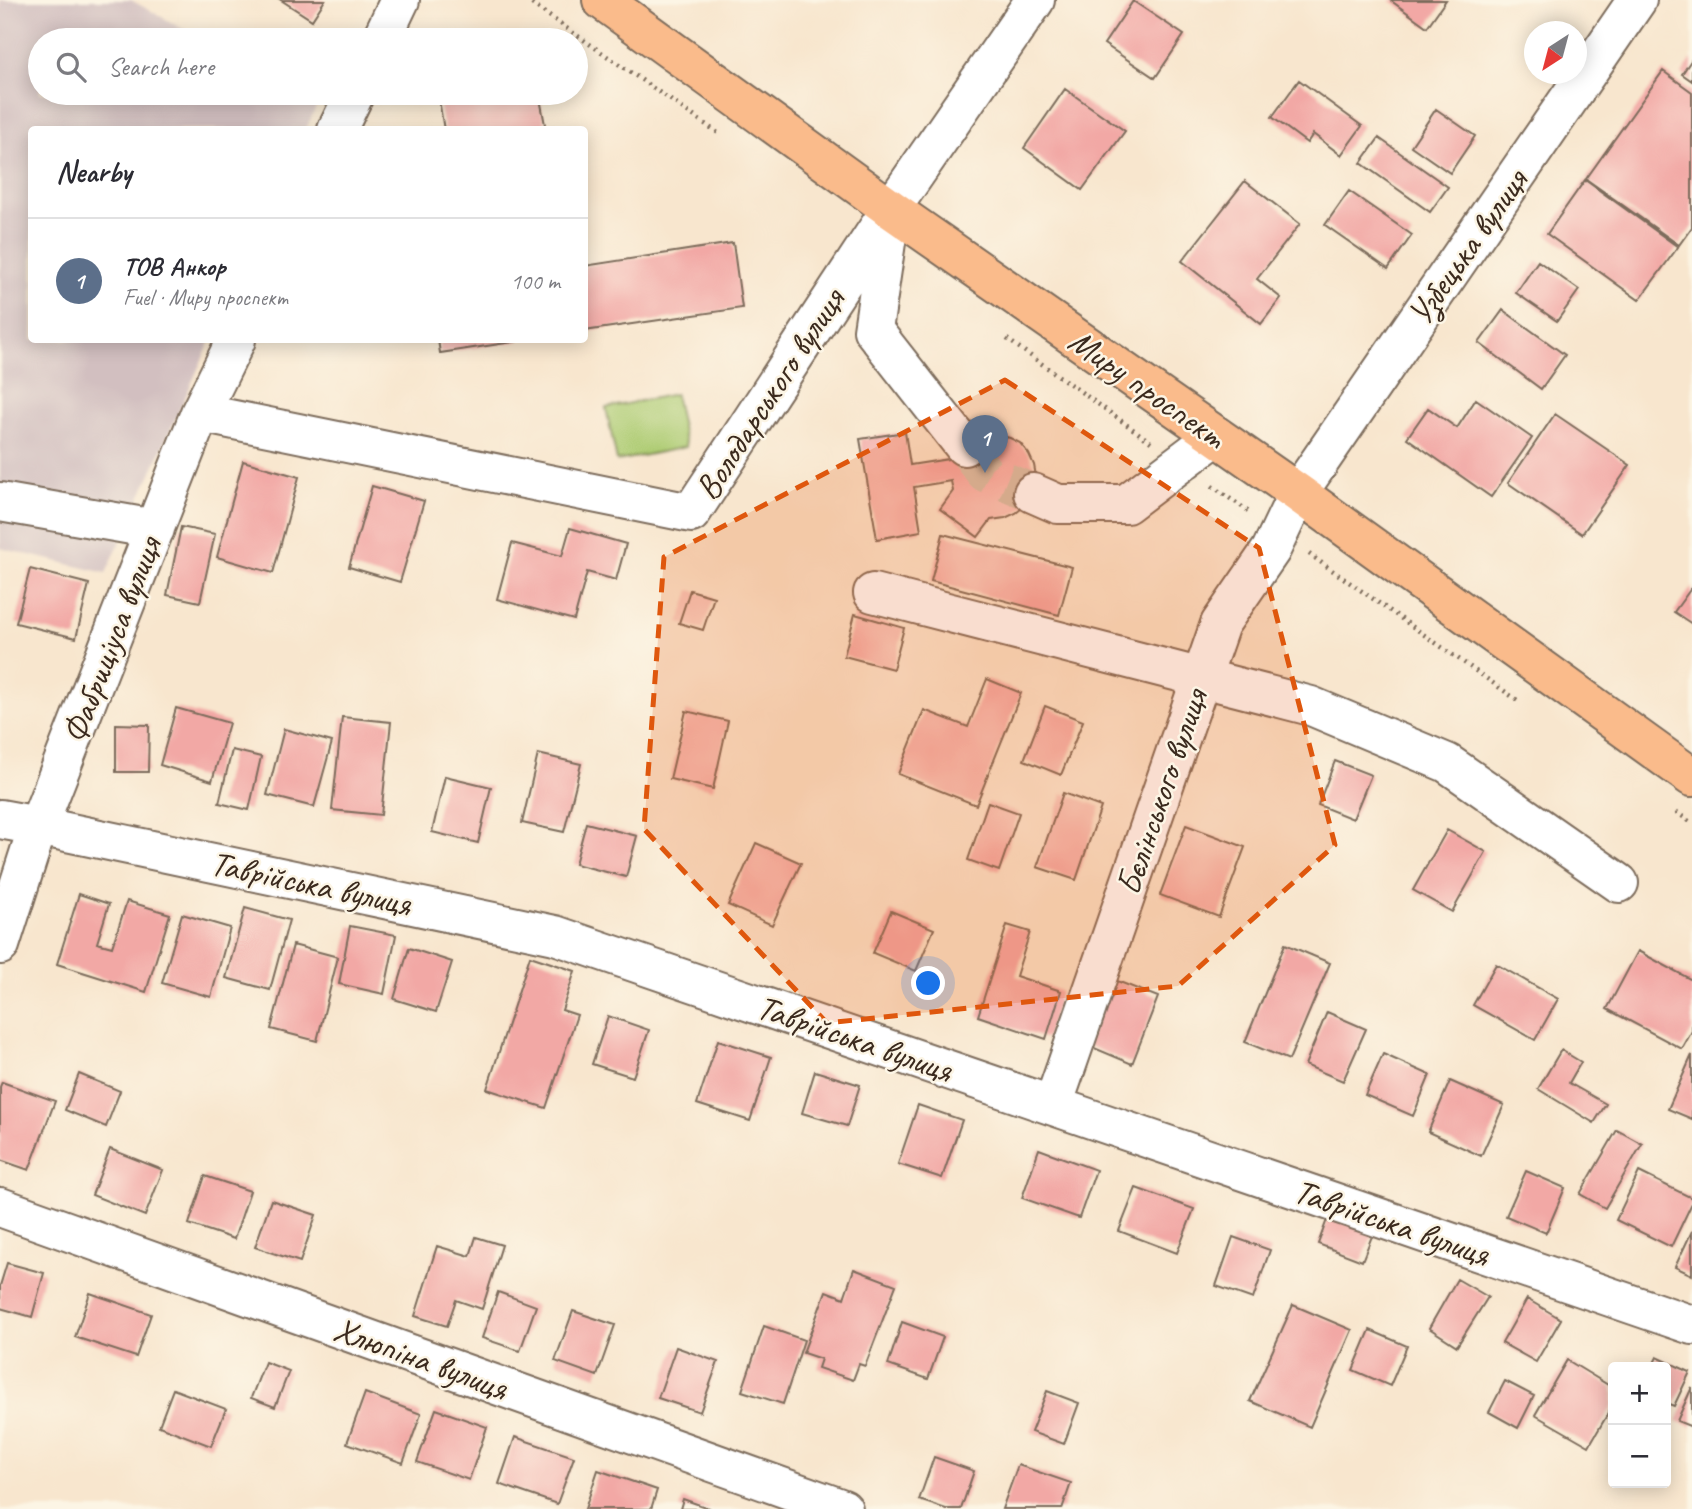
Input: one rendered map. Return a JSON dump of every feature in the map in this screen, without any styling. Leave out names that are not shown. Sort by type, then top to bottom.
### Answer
[{"type":"main road","name":"Миру проспект","points":[[602,0],[891,209],[1298,493],[1692,777]]},
{"type":"street","points":[[387,28],[400,0]]},
{"type":"street","name":"Володарського вулиця","points":[[200,413],[691,513],[891,209],[1035,0]]},
{"type":"street","name":"Узбецька вулиця","points":[[1298,493],[1637,0]]},
{"type":"street","points":[[339,126],[349,105]]},
{"type":"street","points":[[891,209],[873,330],[964,446]]},
{"type":"street","name":"Фабриціуса вулиця","points":[[0,945],[38,826],[200,413],[235,343]]},
{"type":"street","points":[[1033,493],[1058,504],[1126,504],[1216,436]]},
{"type":"street","name":"Бєлінського вулиця","points":[[1053,1105],[1220,624],[1271,550],[1298,493]]},
{"type":"street","points":[[0,502],[155,529]]},
{"type":"street","points":[[873,593],[1311,706],[1447,763],[1619,883]]},
{"type":"street","name":"Таврійська вулиця","points":[[0,819],[555,935],[1692,1325]]},
{"type":"street","name":"Хлюпіна вулиця","points":[[0,1207],[843,1509]]},
{"type":"path","points":[[526,0],[566,28]]},
{"type":"path","points":[[588,43],[729,141]]},
{"type":"path","points":[[998,332],[1524,706]]},
{"type":"path","points":[[1670,808],[1692,823]]},
{"type":"highlighted area","points":[[1005,380],[1259,548],[1335,845],[1178,986],[827,1023],[644,829],[664,557]]},
{"type":"shaded area","points":[[0,0],[131,0],[181,28],[28,28],[28,105],[317,105],[307,126],[28,126],[28,343],[210,343],[106,573],[0,548]]},
{"type":"green space","points":[[675,394],[686,447],[617,461],[606,408]]},
{"type":"building","points":[[281,0],[325,0],[312,20]]},
{"type":"building","points":[[1390,0],[1446,0],[1427,27]]},
{"type":"building","points":[[1133,1],[1184,35],[1155,78],[1104,44]]},
{"type":"building","points":[[1692,59],[1692,81],[1682,74]]},
{"type":"building","points":[[1663,71],[1692,92],[1692,227],[1679,245],[1586,179]]},
{"type":"building","points":[[1299,80],[1362,126],[1341,155],[1313,134],[1307,143],[1272,117]]},
{"type":"building","points":[[1065,89],[1125,131],[1082,190],[1024,148]]},
{"type":"building","points":[[440,105],[541,105],[545,126],[443,126]]},
{"type":"building","points":[[1436,109],[1475,136],[1450,173],[1411,146]]},
{"type":"building","points":[[1379,138],[1448,187],[1430,212],[1361,163]]},
{"type":"building","points":[[1585,180],[1678,247],[1639,300],[1547,234]]},
{"type":"building","points":[[1245,181],[1300,224],[1257,279],[1281,298],[1261,324],[1182,261]]},
{"type":"building","points":[[1349,191],[1412,235],[1388,269],[1325,225]]},
{"type":"building","points":[[733,243],[742,308],[588,330],[588,265]]},
{"type":"building","points":[[1538,261],[1579,290],[1557,321],[1516,293]]},
{"type":"building","points":[[1503,310],[1565,355],[1541,389],[1479,343]]},
{"type":"building","points":[[438,343],[506,343],[440,353]]},
{"type":"building","points":[[1476,399],[1532,438],[1491,497],[1407,438],[1428,408],[1457,428]]},
{"type":"building","points":[[1555,414],[1630,465],[1582,534],[1508,483]]},
{"type":"building","points":[[905,432],[910,465],[955,458],[975,438],[985,435],[998,435],[1020,443],[1029,454],[1036,476],[1026,505],[1005,518],[991,520],[978,537],[940,509],[953,491],[951,481],[914,487],[921,531],[877,539],[860,439]]},
{"type":"building","points":[[243,461],[299,477],[273,573],[217,557]]},
{"type":"building","points":[[372,486],[424,501],[400,582],[349,567]]},
{"type":"building","points":[[181,527],[215,534],[200,602],[167,595]]},
{"type":"building","points":[[570,528],[626,544],[616,580],[587,572],[574,620],[497,599],[512,543],[562,556]]},
{"type":"building","points":[[943,534],[1072,567],[1059,615],[931,581]]},
{"type":"building","points":[[30,569],[89,584],[76,638],[16,623]]},
{"type":"building","points":[[1692,587],[1692,624],[1674,612]]},
{"type":"building","points":[[690,590],[714,597],[703,630],[679,623]]},
{"type":"building","points":[[855,614],[904,628],[893,669],[844,656]]},
{"type":"building","points":[[987,679],[1021,693],[976,805],[898,774],[924,710],[968,727]]},
{"type":"building","points":[[1045,706],[1083,721],[1061,775],[1024,760]]},
{"type":"building","points":[[176,708],[229,723],[212,781],[160,765]]},
{"type":"building","points":[[686,711],[728,721],[713,789],[670,779]]},
{"type":"building","points":[[342,717],[391,722],[381,815],[332,810]]},
{"type":"building","points":[[116,724],[149,725],[148,772],[116,772]]},
{"type":"building","points":[[284,729],[332,742],[314,807],[267,795]]},
{"type":"building","points":[[232,750],[261,757],[249,810],[219,803]]},
{"type":"building","points":[[538,754],[581,764],[564,832],[522,823]]},
{"type":"building","points":[[1335,761],[1371,775],[1353,819],[1318,805]]},
{"type":"building","points":[[445,776],[491,787],[478,843],[432,832]]},
{"type":"building","points":[[1063,793],[1101,807],[1076,880],[1037,867]]},
{"type":"building","points":[[988,802],[1019,813],[999,871],[968,860]]},
{"type":"building","points":[[586,823],[637,836],[626,877],[575,864]]},
{"type":"building","points":[[1186,825],[1245,847],[1219,917],[1160,895]]},
{"type":"building","points":[[1447,830],[1486,852],[1452,912],[1413,890]]},
{"type":"building","points":[[756,843],[801,863],[772,925],[728,905]]},
{"type":"building","points":[[79,894],[109,904],[97,943],[112,947],[127,901],[170,914],[146,992],[57,964]]},
{"type":"building","points":[[245,908],[289,920],[270,990],[226,978]]},
{"type":"building","points":[[891,911],[934,929],[916,971],[873,953]]},
{"type":"building","points":[[182,914],[230,928],[211,997],[162,983]]},
{"type":"building","points":[[1007,925],[1030,932],[1016,976],[1061,991],[1046,1039],[978,1016]]},
{"type":"building","points":[[350,926],[396,935],[384,994],[339,984]]},
{"type":"building","points":[[1285,944],[1330,963],[1289,1060],[1245,1042]]},
{"type":"building","points":[[293,945],[338,957],[317,1041],[271,1029]]},
{"type":"building","points":[[409,948],[452,962],[436,1012],[394,999]]},
{"type":"building","points":[[1638,951],[1692,980],[1692,1031],[1682,1049],[1607,1009]]},
{"type":"building","points":[[530,956],[575,971],[562,1010],[577,1015],[546,1108],[487,1089]]},
{"type":"building","points":[[1496,964],[1558,999],[1535,1040],[1473,1005]]},
{"type":"building","points":[[1112,979],[1158,997],[1132,1064],[1087,1045]]},
{"type":"building","points":[[1327,1012],[1366,1029],[1343,1081],[1305,1065]]},
{"type":"building","points":[[608,1016],[649,1030],[633,1077],[592,1064]]},
{"type":"building","points":[[718,1040],[771,1057],[750,1121],[697,1104]]},
{"type":"building","points":[[1561,1050],[1581,1062],[1569,1083],[1606,1104],[1594,1123],[1538,1089]]},
{"type":"building","points":[[1383,1054],[1430,1075],[1413,1116],[1365,1095]]},
{"type":"building","points":[[1692,1055],[1692,1119],[1668,1109]]},
{"type":"building","points":[[815,1071],[860,1085],[847,1126],[802,1113]]},
{"type":"building","points":[[79,1074],[120,1091],[106,1127],[65,1110]]},
{"type":"building","points":[[1450,1081],[1504,1105],[1481,1156],[1428,1132]]},
{"type":"building","points":[[2,1082],[55,1101],[29,1170],[0,1160]]},
{"type":"building","points":[[918,1105],[962,1120],[942,1178],[898,1164]]},
{"type":"building","points":[[1617,1130],[1642,1144],[1605,1208],[1580,1194]]},
{"type":"building","points":[[110,1149],[163,1170],[145,1216],[92,1195]]},
{"type":"building","points":[[1039,1149],[1096,1170],[1079,1218],[1022,1198]]},
{"type":"building","points":[[1526,1171],[1565,1188],[1546,1233],[1506,1216]]},
{"type":"building","points":[[1639,1172],[1692,1198],[1671,1247],[1616,1220]]},
{"type":"building","points":[[205,1176],[250,1191],[234,1239],[189,1224]]},
{"type":"building","points":[[1136,1188],[1194,1209],[1177,1253],[1119,1231]]},
{"type":"building","points":[[271,1200],[316,1215],[300,1262],[255,1247]]},
{"type":"building","points":[[1331,1209],[1376,1226],[1362,1261],[1318,1244]]},
{"type":"building","points":[[1692,1231],[1692,1275],[1675,1267]]},
{"type":"building","points":[[476,1237],[502,1245],[482,1309],[456,1300],[447,1326],[415,1316],[437,1246],[470,1256]]},
{"type":"building","points":[[1233,1237],[1270,1250],[1253,1299],[1216,1286]]},
{"type":"building","points":[[7,1263],[44,1273],[32,1317],[0,1308],[0,1286]]},
{"type":"building","points":[[854,1269],[896,1285],[865,1366],[859,1364],[853,1380],[818,1368],[821,1359],[803,1353],[826,1291],[844,1298]]},
{"type":"building","points":[[1457,1279],[1488,1297],[1457,1346],[1429,1328]]},
{"type":"building","points":[[498,1292],[536,1306],[520,1351],[482,1338]]},
{"type":"building","points":[[90,1293],[151,1314],[136,1357],[75,1337]]},
{"type":"building","points":[[1527,1299],[1561,1319],[1536,1362],[1502,1343]]},
{"type":"building","points":[[1293,1305],[1352,1330],[1310,1427],[1250,1401]]},
{"type":"building","points":[[573,1311],[615,1325],[597,1376],[555,1361]]},
{"type":"building","points":[[902,1322],[943,1337],[928,1379],[888,1365]]},
{"type":"building","points":[[764,1326],[804,1340],[783,1404],[742,1391]]},
{"type":"building","points":[[1370,1330],[1407,1346],[1390,1386],[1353,1370]]},
{"type":"building","points":[[676,1347],[718,1362],[700,1412],[658,1398]]},
{"type":"building","points":[[1657,1357],[1668,1362],[1654,1362]]},
{"type":"building","points":[[1567,1360],[1608,1385],[1608,1414],[1589,1446],[1535,1415]]},
{"type":"building","points":[[265,1362],[289,1371],[275,1407],[251,1398]]},
{"type":"building","points":[[1671,1363],[1690,1372],[1674,1406],[1671,1405]]},
{"type":"building","points":[[1505,1381],[1534,1396],[1518,1428],[1489,1412]]},
{"type":"building","points":[[1692,1387],[1692,1427],[1677,1421]]},
{"type":"building","points":[[173,1389],[226,1409],[211,1446],[159,1426]]},
{"type":"building","points":[[1047,1391],[1079,1403],[1064,1444],[1031,1432]]},
{"type":"building","points":[[365,1393],[421,1414],[403,1463],[347,1443]]},
{"type":"building","points":[[436,1409],[487,1427],[469,1480],[417,1462]]},
{"type":"building","points":[[515,1437],[574,1457],[557,1504],[499,1484]]},
{"type":"building","points":[[934,1457],[974,1471],[961,1509],[946,1509],[919,1500]]},
{"type":"building","points":[[1018,1465],[1071,1483],[1062,1509],[1002,1509]]},
{"type":"building","points":[[598,1470],[657,1490],[651,1509],[585,1509]]},
{"type":"building","points":[[683,1499],[711,1509],[680,1509]]},
{"type":"tunnel","points":[[964,446],[985,473],[1033,493]]},
{"type":"place","name":"ТОВ Анкор","points":[[985,473]]}]
